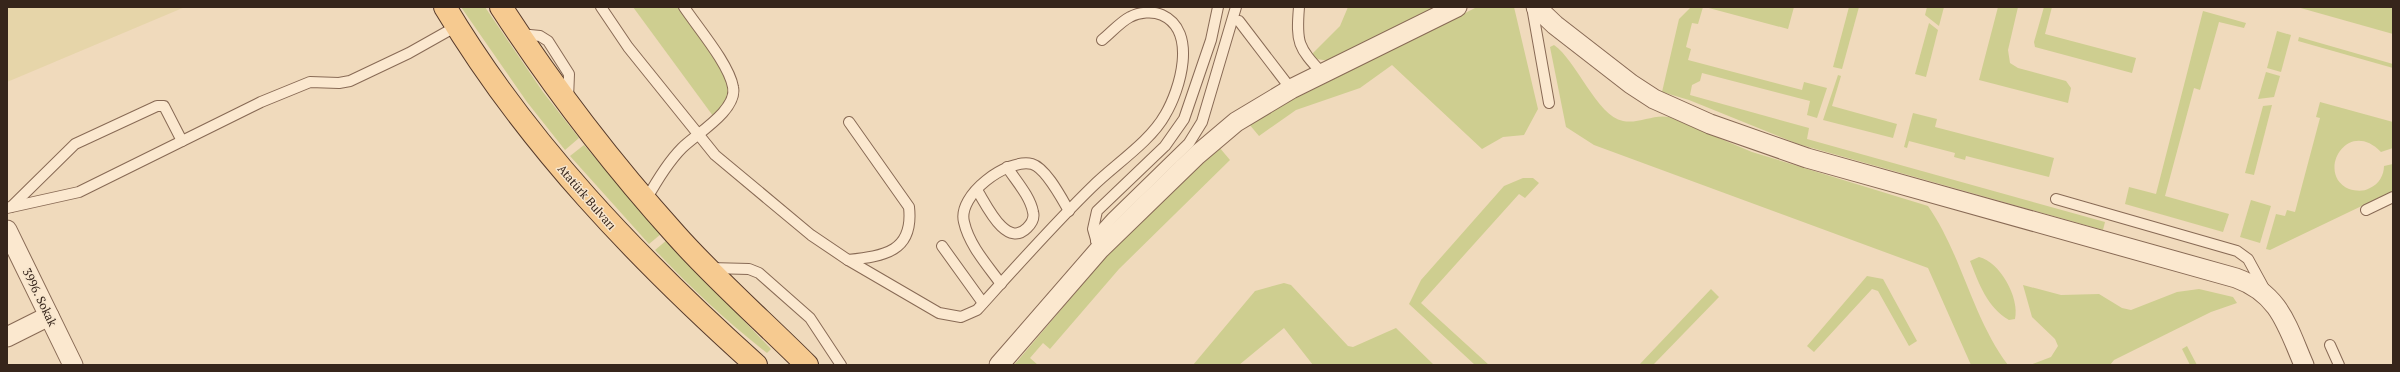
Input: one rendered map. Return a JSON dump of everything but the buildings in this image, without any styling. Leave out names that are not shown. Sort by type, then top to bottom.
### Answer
[{"type":"main road","name":"Atatürk Bulvarı","points":[[445,7],[490,76],[584,194],[625,240],[686,302],[756,365]]},
{"type":"main road","points":[[501,7],[518,34],[568,103],[646,200],[708,268],[807,365]]},
{"type":"main road","points":[[776,334],[823,365]]},
{"type":"street","points":[[998,365],[1098,245],[1217,137],[1247,115],[1291,89],[1457,7]]},
{"type":"street","points":[[1536,7],[1560,30],[1631,84],[1654,99],[1710,124],[1807,158],[2236,278],[2254,286],[2269,297],[2282,315],[2304,365]]},
{"type":"street","name":"3996. Sokak","points":[[7,230],[73,365]]},
{"type":"street","points":[[7,337],[49,316]]},
{"type":"lane","points":[[601,7],[628,47],[715,155],[811,235],[848,260],[939,313],[961,317],[977,310],[1092,187],[1155,128],[1165,116],[1177,90],[1184,44],[1179,31],[1170,20],[1159,14],[1140,14],[1129,17],[1102,40]]},
{"type":"lane","points":[[646,200],[664,170],[683,148],[720,117],[732,100],[734,89],[729,74],[684,7]]},
{"type":"lane","points":[[1098,245],[1093,229],[1097,211],[1165,146],[1184,119],[1211,40],[1218,7]]},
{"type":"lane","points":[[1098,245],[1102,229],[1189,143],[1202,122],[1236,7]]},
{"type":"lane","points":[[1299,7],[1297,34],[1303,52],[1322,73]]},
{"type":"lane","points":[[1532,7],[1549,103]]},
{"type":"lane","points":[[1239,21],[1291,89]]},
{"type":"lane","points":[[9,207],[79,192],[302,84],[319,81],[339,83],[350,81],[422,46],[457,26]]},
{"type":"lane","points":[[9,207],[75,144],[157,106],[164,106],[182,141]]},
{"type":"lane","points":[[848,260],[878,257],[896,248],[907,237],[911,224],[909,207],[849,122]]},
{"type":"lane","points":[[1001,284],[969,237],[963,221],[966,203],[977,190],[999,171],[1007,167],[1018,163],[1033,164],[1043,171],[1070,211]]},
{"type":"lane","points":[[977,190],[1006,231],[1015,235],[1023,232],[1032,223],[1034,214],[1030,203],[1007,167]]},
{"type":"lane","points":[[2366,210],[2393,197]]},
{"type":"lane","points":[[2056,199],[2236,251],[2253,265],[2269,297]]},
{"type":"lane","points":[[942,246],[983,303]]},
{"type":"lane","points":[[708,268],[749,269],[758,273],[810,318],[840,365]]},
{"type":"lane","points":[[2330,345],[2339,365]]},
{"type":"shaded area","points":[[7,7],[185,7],[7,82]]},
{"type":"green space","points":[[461,7],[485,7],[543,92],[579,138],[565,150],[527,102]]},
{"type":"green space","points":[[633,7],[684,7],[734,89],[716,120]]},
{"type":"green space","points":[[1348,7],[1435,7],[1331,61],[1308,58],[1340,26]]},
{"type":"green space","points":[[1477,7],[1514,7],[1538,109],[1524,135],[1503,137],[1482,149],[1392,65],[1360,88],[1296,110],[1259,136],[1249,124],[1282,105]]},
{"type":"green space","points":[[1691,7],[1703,7],[1698,24],[1692,23],[1686,47],[1691,49],[1688,60],[1802,90],[1804,82],[1827,88],[1817,118],[1807,115],[1810,101],[1702,73],[1700,81],[1692,85],[1690,95],[1809,128],[1807,139],[2105,222],[2103,230],[1798,144],[1689,100],[1662,92],[1679,19]]},
{"type":"green space","points":[[1705,7],[1794,7],[1788,29]]},
{"type":"green space","points":[[1849,7],[1859,7],[1842,69],[1833,67]]},
{"type":"green space","points":[[1927,7],[1944,7],[1939,26],[1925,15]]},
{"type":"green space","points":[[1998,7],[2018,7],[2008,50],[2010,63],[2018,68],[2066,81],[2071,88],[2068,103],[1979,80]]},
{"type":"green space","points":[[2044,7],[2052,7],[2045,34],[2136,58],[2132,73],[2035,47],[2034,42]]},
{"type":"green space","points":[[2297,7],[2393,7],[2393,34]]},
{"type":"green space","points":[[2203,11],[2246,23],[2244,28],[2219,22],[2200,90],[2194,88],[2165,196],[2229,214],[2223,232],[2125,204],[2129,187],[2156,194]]},
{"type":"green space","points":[[1929,23],[1938,30],[1926,77],[1915,74]]},
{"type":"green space","points":[[2277,31],[2291,35],[2281,72],[2267,68]]},
{"type":"green space","points":[[2299,37],[2393,64],[2393,68],[2298,41]]},
{"type":"green space","points":[[1554,45],[1570,62],[1604,109],[1613,117],[1629,122],[1663,116],[1669,117],[1752,152],[1928,206],[1950,245],[1985,327],[2008,365],[1971,365],[1928,268],[1594,145],[1566,127],[1550,47]]},
{"type":"green space","points":[[2266,72],[2280,76],[2274,97],[2258,99]]},
{"type":"green space","points":[[1838,75],[1841,76],[1832,106],[1897,124],[1893,138],[1823,120]]},
{"type":"green space","points":[[2320,102],[2393,122],[2393,148],[2381,152],[2368,143],[2357,141],[2347,144],[2335,161],[2335,172],[2339,182],[2349,189],[2362,191],[2378,182],[2382,176],[2384,166],[2393,164],[2393,191],[2270,250],[2266,249],[2276,214],[2285,216],[2287,210],[2295,212],[2320,118],[2316,117]]},
{"type":"green space","points":[[2272,105],[2254,175],[2245,173],[2263,106]]},
{"type":"green space","points":[[1913,113],[1937,119],[1935,127],[2054,158],[2049,177],[1966,156],[1965,160],[1954,157],[1955,153],[1909,141],[1907,148],[1904,147]]},
{"type":"green space","points":[[584,145],[661,234],[649,244],[570,156]]},
{"type":"green space","points":[[1219,147],[1230,160],[1119,269],[1050,349],[1043,343],[1030,358],[1038,365],[1014,365],[1104,259]]},
{"type":"green space","points":[[1523,178],[1533,178],[1539,183],[1525,198],[1519,194],[1421,303],[1489,365],[1475,365],[1409,304],[1421,280],[1504,186]]},
{"type":"green space","points":[[2251,200],[2271,206],[2260,243],[2240,237]]},
{"type":"green space","points":[[667,240],[771,349],[767,353],[737,329],[655,250]]},
{"type":"green space","points":[[1979,257],[1987,260],[1994,266],[2007,282],[2014,301],[2016,311],[2015,319],[2009,320],[2001,315],[1989,302],[1970,261]]},
{"type":"green space","points":[[1867,276],[1883,279],[1917,341],[1909,346],[1878,291],[1872,289],[1814,352],[1807,346]]},
{"type":"green space","points":[[1284,283],[1291,285],[1348,346],[1353,347],[1396,328],[1434,365],[1313,365],[1284,328],[1239,365],[1193,365],[1255,291]]},
{"type":"green space","points":[[2023,285],[2061,295],[2099,294],[2122,308],[2131,310],[2177,292],[2199,289],[2233,297],[2237,303],[2211,312],[2114,360],[2110,365],[2030,365],[2051,357],[2058,346],[2055,339],[2032,317]]},
{"type":"green space","points":[[1711,289],[1719,297],[1653,365],[1639,365]]},
{"type":"green space","points":[[2187,346],[2197,365],[2190,365],[2182,349]]}]
